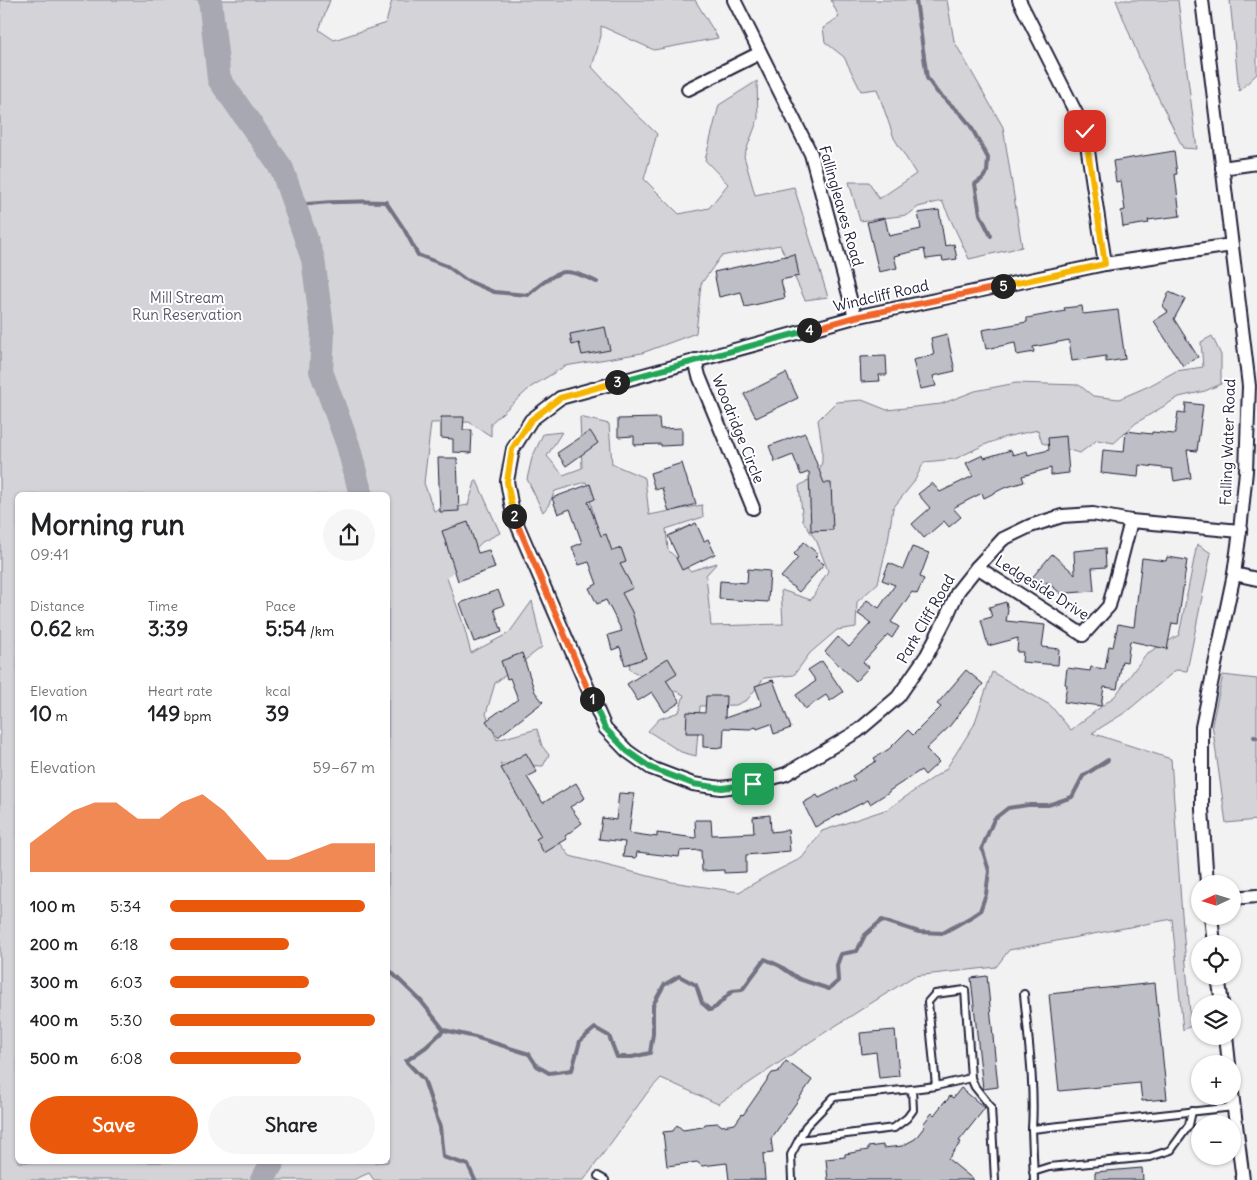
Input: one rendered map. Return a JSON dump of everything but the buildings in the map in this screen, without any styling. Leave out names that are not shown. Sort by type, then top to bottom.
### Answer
[{"type":"street","name":"Fallingleaves Road","points":[[734,0],[811,154],[855,317]]},
{"type":"street","points":[[1018,0],[1085,131],[1105,264]]},
{"type":"street","name":"Falling Water Road","points":[[1202,0],[1232,245],[1253,386],[1240,531],[1234,574],[1202,727],[1202,809],[1207,875]]},
{"type":"street","points":[[688,89],[760,52]]},
{"type":"street","points":[[1222,168],[1257,163]]},
{"type":"street","name":"Windcliff Road","points":[[513,515],[507,482],[512,449],[531,420],[560,398],[855,317],[1105,264],[1232,245]]},
{"type":"street","name":"Woodridge Circle","points":[[695,360],[699,376],[753,508]]},
{"type":"street","name":"Park Cliff Road","points":[[513,515],[605,728],[627,751],[651,768],[693,784],[722,788],[753,784],[786,774],[858,731],[898,696],[927,655],[958,591],[1003,539],[1030,526],[1062,516],[1093,514],[1131,520],[1240,531]]},
{"type":"street","name":"Ledgeside Drive","points":[[977,567],[1083,635],[1109,606],[1131,520]]},
{"type":"street","points":[[1234,574],[1257,579]]},
{"type":"street","points":[[1241,897],[1257,896]]},
{"type":"street","points":[[1234,1107],[1243,1180]]},
{"type":"lane","points":[[936,1086],[928,1002],[934,994],[964,990],[971,1078],[975,1087],[991,1107],[995,1180]]},
{"type":"lane","points":[[1024,994],[1032,1083],[1034,1180]]},
{"type":"lane","points":[[792,1180],[791,1156],[806,1126],[834,1097],[912,1090],[971,1078]]},
{"type":"lane","points":[[799,1140],[894,1128],[907,1118],[913,1110],[912,1090]]},
{"type":"lane","points":[[1032,1129],[1234,1107]]},
{"type":"lane","points":[[1034,1172],[1049,1167],[1150,1157],[1171,1150],[1189,1126],[1192,1111]]},
{"type":"lane","points":[[598,1176],[605,1180]]},
{"type":"green space","name":"Mill Stream Run Reservation","points":[[0,0],[330,0],[319,30],[334,40],[386,23],[392,0],[695,0],[718,38],[654,50],[601,26],[601,36],[592,67],[657,134],[644,179],[679,214],[709,208],[728,184],[705,160],[719,105],[757,81],[758,119],[744,156],[755,195],[794,187],[828,297],[805,300],[780,245],[721,256],[701,284],[696,333],[642,353],[565,366],[531,387],[491,423],[491,436],[469,422],[431,423],[424,483],[434,511],[468,505],[476,479],[500,533],[482,542],[447,578],[463,623],[471,653],[509,633],[532,601],[542,647],[495,683],[486,714],[497,740],[537,729],[542,746],[549,755],[543,766],[500,764],[570,856],[672,882],[739,892],[802,858],[822,831],[888,809],[946,769],[974,725],[992,672],[1050,705],[1071,730],[1115,696],[1146,654],[1179,635],[1197,544],[1211,553],[1187,671],[1176,670],[1126,712],[1092,733],[1171,759],[1191,1026],[1183,1030],[1172,919],[1009,950],[996,967],[914,976],[810,1042],[718,1104],[661,1078],[647,1093],[584,1180],[374,1180],[369,1173],[353,1180],[0,1180]]},
{"type":"green space","points":[[831,0],[947,0],[954,41],[1003,127],[1022,247],[969,259],[942,201],[918,207],[908,215],[860,221],[849,182],[869,182],[879,199],[916,174],[894,138],[877,89],[861,91],[844,57],[825,42],[823,28],[839,17]]},
{"type":"green space","points":[[1116,0],[1178,0],[1197,149],[1183,148],[1140,60]]},
{"type":"green space","points":[[1230,0],[1257,0],[1257,74],[1239,91]]},
{"type":"green space","points":[[1212,336],[1221,355],[1221,384],[1205,391],[1179,397],[1136,423],[1114,443],[1097,440],[1080,453],[1042,443],[1038,430],[1005,437],[955,459],[924,462],[914,482],[893,508],[888,541],[878,583],[857,602],[856,627],[837,630],[810,653],[794,675],[764,678],[747,700],[736,705],[700,706],[696,756],[681,752],[648,731],[659,719],[679,712],[684,695],[630,670],[624,623],[597,530],[586,482],[555,491],[543,512],[527,479],[532,458],[543,434],[562,432],[547,456],[563,475],[582,468],[580,417],[609,424],[612,464],[645,478],[649,515],[702,505],[703,517],[666,529],[668,550],[690,571],[717,563],[706,575],[711,626],[783,624],[781,590],[811,600],[828,571],[817,542],[803,521],[799,486],[818,474],[822,462],[822,446],[818,420],[836,402],[862,400],[887,410],[941,404],[975,391],[1016,383],[1079,385],[1093,396],[1119,399],[1149,386],[1176,371],[1203,367],[1201,342]]},
{"type":"green space","points":[[1223,675],[1257,679],[1257,820],[1226,823],[1212,724]]},
{"type":"waterway","points":[[210,0],[219,79],[282,169],[313,259],[323,334],[321,371],[348,445],[360,492]]},
{"type":"waterway","points":[[916,0],[927,78],[937,92],[970,125],[988,158],[987,172],[975,184],[980,214],[991,236]]},
{"type":"waterway","points":[[294,205],[386,202],[418,255],[447,266],[466,280],[494,292],[528,295],[552,277],[566,272],[578,274],[597,282]]},
{"type":"waterway","points":[[444,1030],[475,1037],[529,1054],[537,1066],[549,1073],[572,1070],[580,1041],[595,1028],[609,1036],[617,1057],[632,1057],[650,1053],[653,1034],[653,1005],[664,985],[679,976],[696,985],[702,1003],[710,1010],[716,1007],[732,991],[742,990],[765,959],[780,966],[799,979],[829,989],[838,981],[837,965],[841,954],[857,951],[865,935],[882,920],[919,932],[943,933],[980,911],[986,894],[989,871],[982,848],[994,819],[1008,808],[1048,805],[1072,797],[1083,776],[1108,760]]},
{"type":"waterway","points":[[390,971],[421,1001],[444,1030],[426,1047],[406,1061],[424,1080],[440,1127],[443,1157],[468,1165],[475,1180]]},
{"type":"waterway","points":[[262,1180],[272,1164]]},
{"type":"route","points":[[753,784],[722,788],[693,784],[651,768],[627,751],[605,728],[513,515],[507,482],[512,449],[531,420],[560,398],[855,317],[1105,264],[1085,131]]}]
